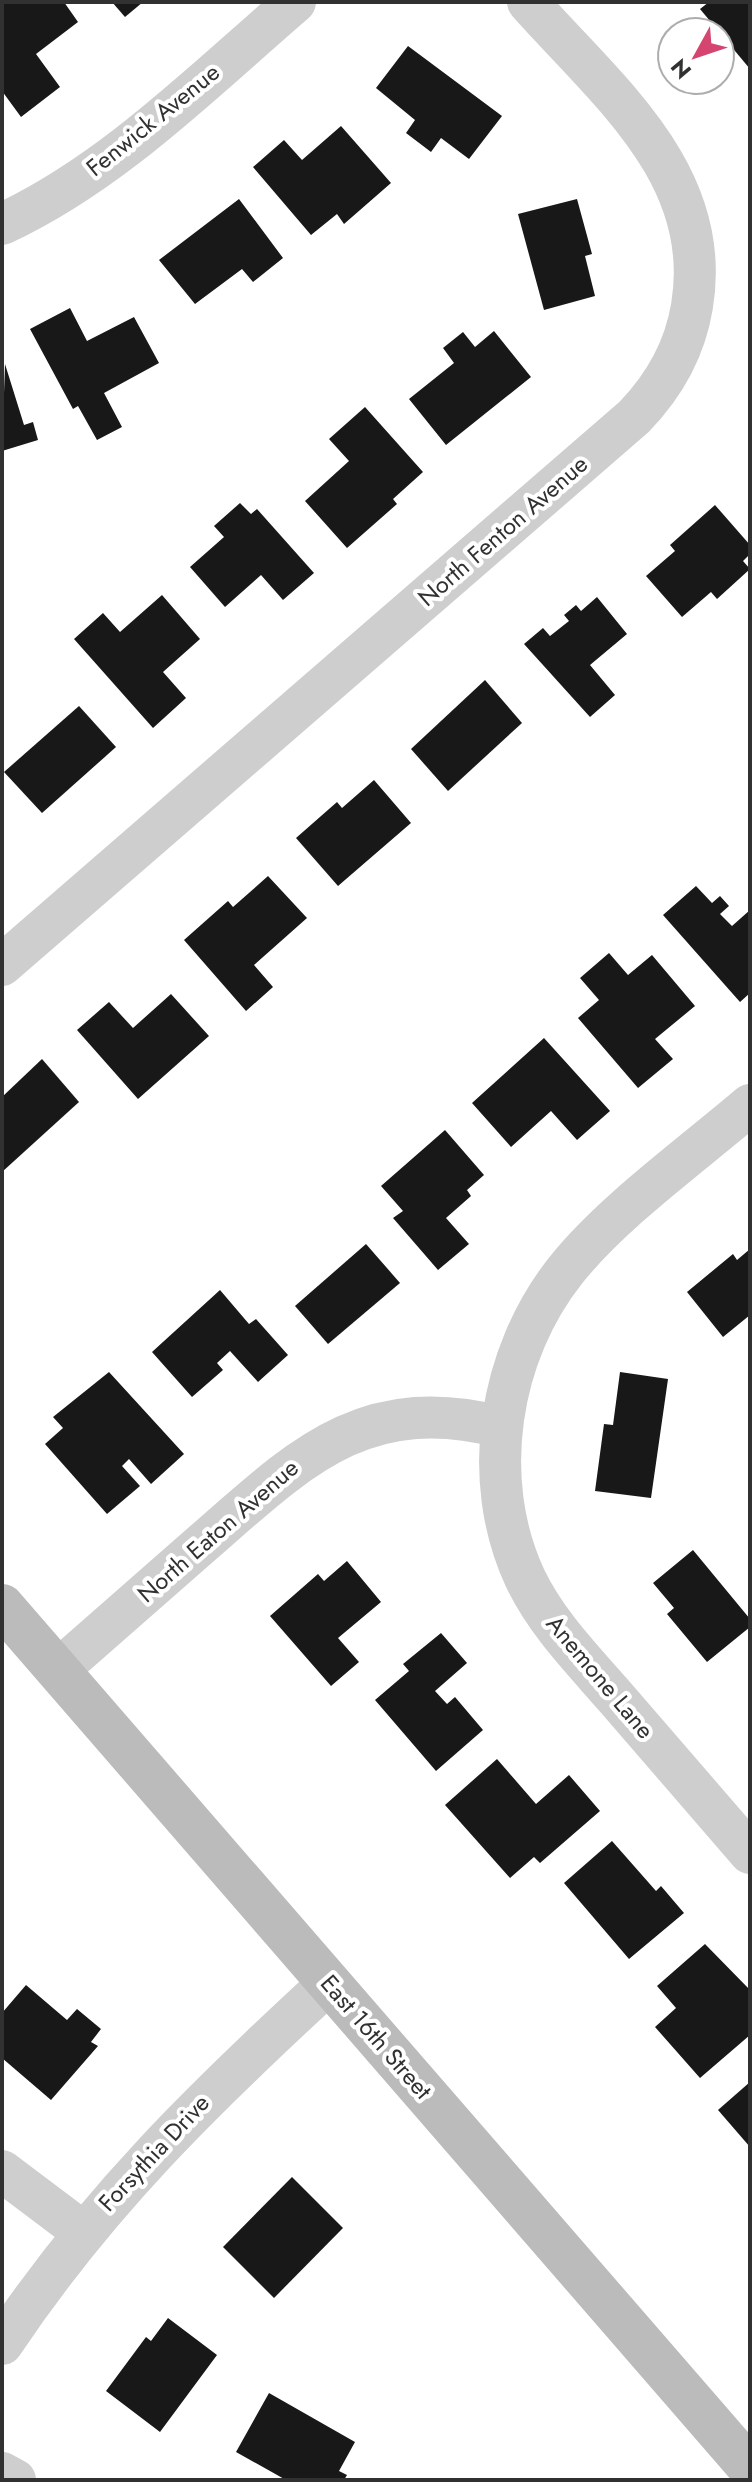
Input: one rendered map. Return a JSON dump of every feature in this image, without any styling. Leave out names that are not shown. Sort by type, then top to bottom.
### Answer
[{"type":"street","name":"Fenwick Avenue","points":[[2,224],[72,185],[115,155],[295,2]]},
{"type":"street","name":"North Fenton Avenue","points":[[2,965],[634,417],[656,392],[674,362],[687,329],[697,277],[694,243],[681,192],[644,133],[528,2]]},
{"type":"street","points":[[501,1427],[506,1394],[522,1344],[537,1313],[566,1270],[602,1232],[750,1105]]},
{"type":"street","name":"North Eaton Avenue","points":[[58,1670],[284,1471],[321,1447],[363,1428],[415,1417],[450,1417],[501,1427]]},
{"type":"street","name":"Anemone Lane","points":[[501,1427],[501,1478],[513,1546],[525,1578],[551,1622],[750,1853]]},
{"type":"street","name":"East 16th Street","points":[[2,1606],[750,2468]]},
{"type":"street","name":"Forsythia Drive","points":[[2,2344],[83,2232],[186,2117],[329,1983]]},
{"type":"street","points":[[2,2171],[83,2232]]},
{"type":"street","points":[[2,2473],[15,2480]]},
{"type":"building","points":[[2,2],[64,2],[78,22],[36,54],[60,87],[21,117],[2,91]]},
{"type":"building","points":[[112,2],[143,2],[125,17]]},
{"type":"building","points":[[709,2],[750,2],[750,69],[736,52],[736,16],[706,16],[700,9]]},
{"type":"building","points":[[408,46],[502,116],[469,159],[441,138],[431,152],[406,133],[415,120],[376,88]]},
{"type":"building","points":[[341,126],[391,183],[344,224],[337,214],[311,235],[253,167],[284,140],[302,160]]},
{"type":"building","points":[[239,199],[283,258],[253,282],[242,269],[195,304],[159,260]]},
{"type":"building","points":[[577,199],[592,254],[585,256],[595,296],[544,310],[518,214]]},
{"type":"building","points":[[70,308],[87,341],[134,317],[159,363],[104,393],[122,427],[97,440],[78,406],[73,409],[30,329]]},
{"type":"building","points":[[494,331],[531,377],[446,445],[409,399],[454,363],[443,348],[463,332],[475,347]]},
{"type":"building","points":[[5,364],[24,425],[33,422],[38,440],[2,451]]},
{"type":"building","points":[[365,407],[423,472],[393,499],[397,504],[347,548],[305,501],[349,461],[329,439]]},
{"type":"building","points":[[240,503],[251,514],[257,509],[314,573],[283,600],[261,575],[225,607],[190,567],[224,537],[214,526]]},
{"type":"building","points":[[715,505],[750,545],[750,554],[743,561],[750,569],[717,599],[711,592],[682,617],[646,576],[675,551],[670,545]]},
{"type":"building","points":[[162,595],[200,639],[163,672],[186,698],[153,728],[74,639],[103,613],[120,632]]},
{"type":"building","points":[[597,597],[627,634],[590,665],[615,695],[590,717],[524,644],[543,628],[550,636],[569,621],[564,615],[576,605],[581,611]]},
{"type":"building","points":[[485,680],[522,723],[448,791],[411,749]]},
{"type":"building","points":[[79,706],[116,747],[42,813],[4,772]]},
{"type":"building","points":[[374,780],[411,823],[338,886],[296,838],[337,802],[342,808]]},
{"type":"building","points":[[268,876],[307,918],[254,965],[273,987],[246,1011],[184,940],[228,901],[233,907]]},
{"type":"building","points":[[696,886],[712,903],[720,896],[729,906],[720,914],[732,926],[750,910],[750,993],[740,1002],[663,915]]},
{"type":"building","points":[[609,953],[628,975],[652,955],[695,1006],[655,1039],[673,1059],[638,1088],[578,1018],[599,1000],[580,978]]},
{"type":"building","points":[[171,994],[209,1036],[138,1099],[77,1030],[109,1002],[133,1028]]},
{"type":"building","points":[[544,1038],[610,1111],[577,1140],[551,1111],[511,1147],[472,1103]]},
{"type":"building","points":[[42,1059],[79,1102],[2,1172],[2,1097]]},
{"type":"building","points":[[445,1130],[484,1175],[467,1190],[471,1196],[446,1218],[469,1244],[438,1270],[393,1218],[403,1211],[381,1186]]},
{"type":"building","points":[[366,1244],[400,1283],[328,1344],[295,1306]]},
{"type":"building","points":[[750,1249],[750,1315],[723,1337],[687,1292],[733,1254],[737,1260]]},
{"type":"building","points":[[220,1290],[249,1324],[256,1319],[288,1355],[258,1382],[230,1351],[217,1363],[223,1370],[192,1397],[152,1352]]},
{"type":"building","points":[[109,1372],[184,1454],[151,1484],[129,1459],[122,1466],[140,1486],[107,1514],[45,1444],[63,1428],[53,1417]]},
{"type":"building","points":[[620,1372],[668,1379],[651,1498],[595,1491],[604,1424],[613,1425]]},
{"type":"building","points":[[693,1550],[750,1619],[750,1627],[707,1662],[667,1614],[674,1608],[653,1583]]},
{"type":"building","points":[[347,1561],[381,1602],[338,1638],[359,1662],[331,1686],[270,1616],[318,1574],[324,1581]]},
{"type":"building","points":[[441,1633],[467,1663],[435,1691],[447,1704],[455,1697],[483,1730],[436,1771],[375,1700],[409,1671],[403,1664]]},
{"type":"building","points":[[497,1759],[536,1804],[569,1775],[600,1811],[540,1863],[534,1857],[510,1878],[445,1805]]},
{"type":"building","points":[[612,1841],[656,1891],[661,1886],[684,1913],[629,1959],[564,1883]]},
{"type":"building","points":[[705,1944],[750,1990],[750,2035],[700,2078],[655,2027],[676,2008],[657,1986]]},
{"type":"building","points":[[26,1985],[67,2020],[77,2009],[101,2029],[91,2042],[98,2046],[51,2100],[2,2058],[2,2013]]},
{"type":"building","points":[[750,2082],[750,2147],[718,2110]]},
{"type":"building","points":[[292,2177],[343,2228],[274,2298],[223,2247]]},
{"type":"building","points":[[168,2318],[217,2355],[160,2432],[106,2391],[146,2337],[151,2341]]},
{"type":"building","points":[[269,2393],[355,2442],[339,2471],[347,2475],[344,2480],[286,2480],[236,2452]]}]
